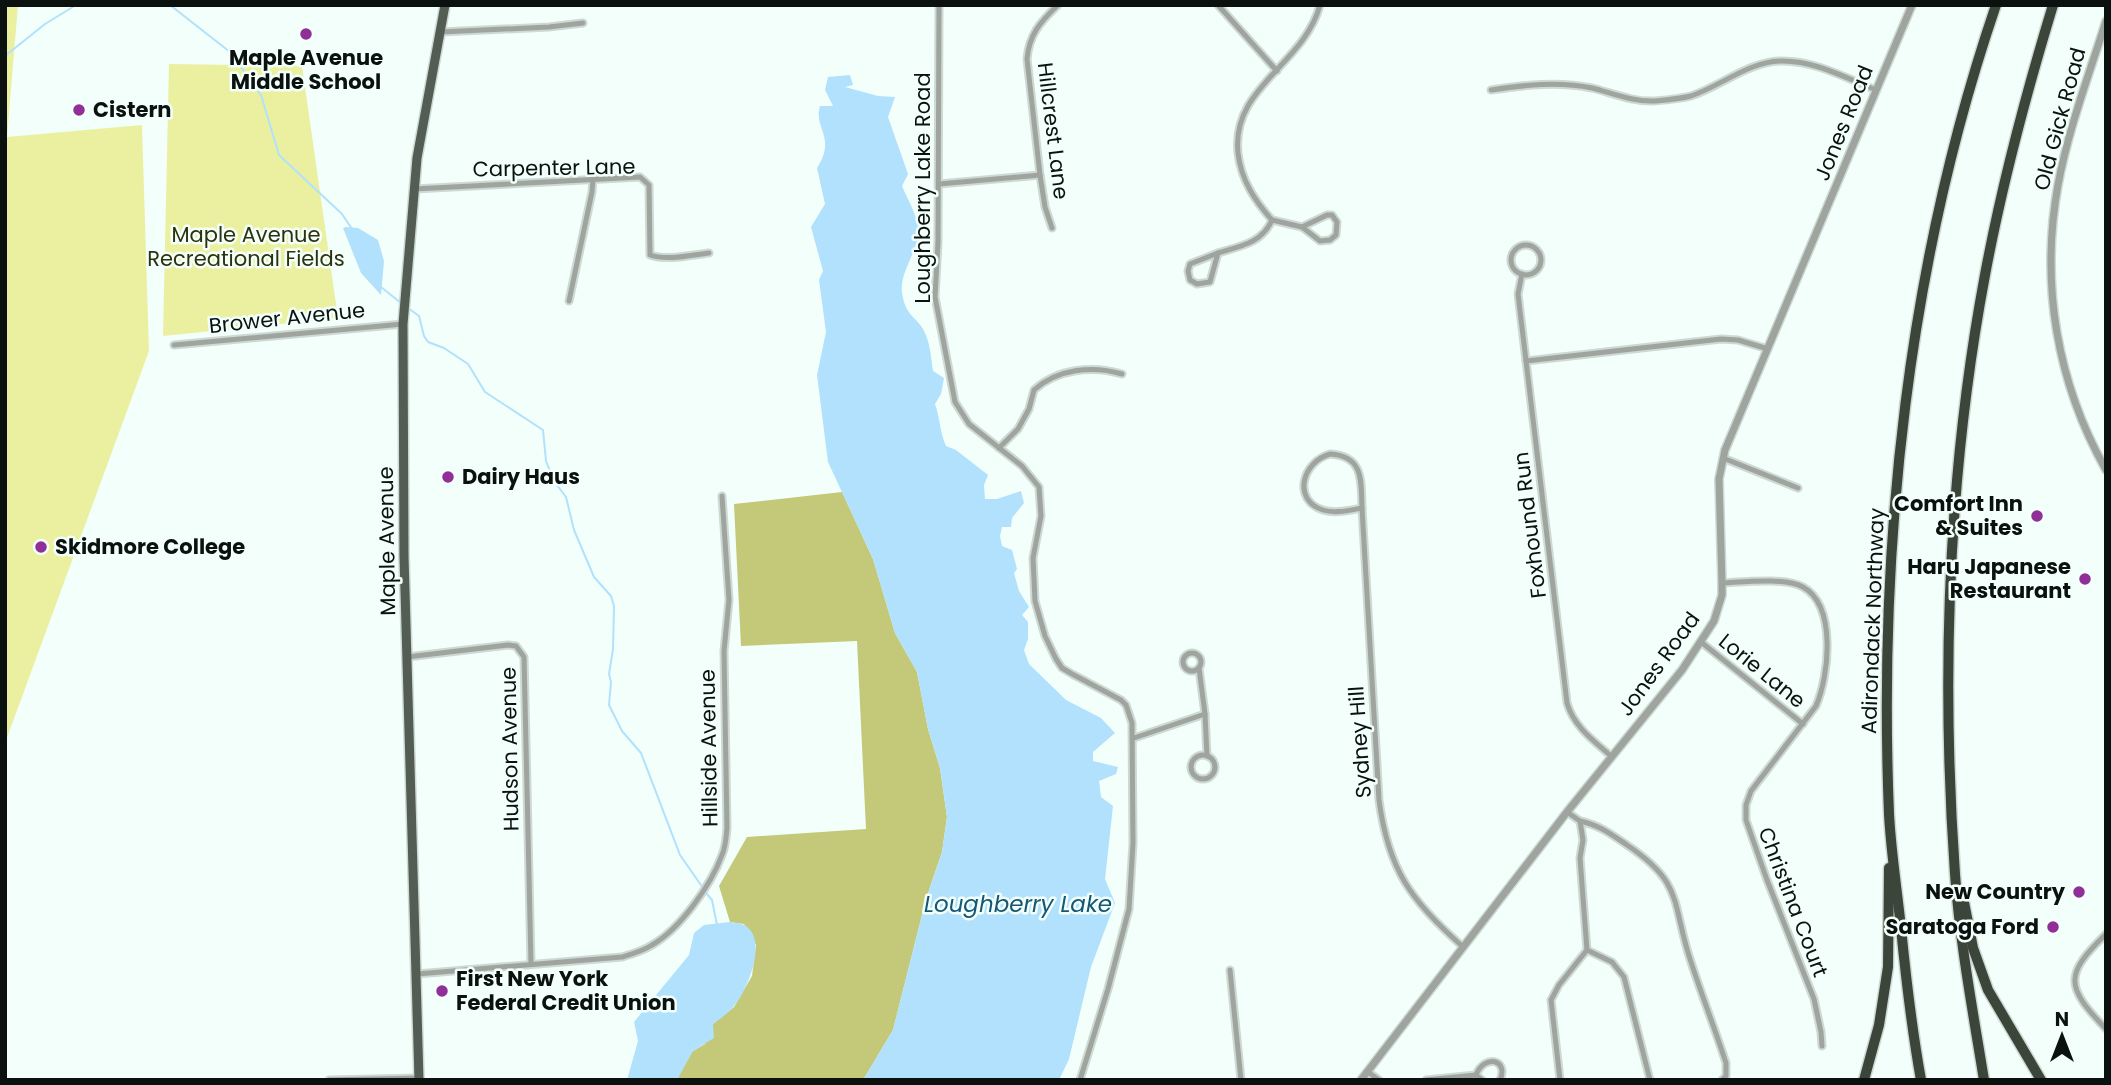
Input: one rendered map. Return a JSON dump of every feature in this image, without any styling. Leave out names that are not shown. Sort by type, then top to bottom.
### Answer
[{"type":"highway","name":"Adirondack Northway","points":[[1921,1080],[1909,1004],[1889,815],[1889,620],[1895,504],[1910,369],[1927,273],[1946,183],[1996,5]]},
{"type":"highway","points":[[1984,1080],[1960,930],[1952,831],[1949,601],[1967,395],[1980,304],[1995,223],[2017,131],[2053,5]]},
{"type":"highway","points":[[1864,1080],[1879,1025],[1889,953],[1889,815]]},
{"type":"highway","points":[[1952,831],[1968,925],[1981,972],[1998,1009],[2041,1080]]},
{"type":"main road","name":"Maple Avenue","points":[[419,1079],[407,657],[403,324],[414,189],[444,5]]},
{"type":"street","name":"Loughberry Lake Road","points":[[939,5],[936,297],[955,402],[969,424],[1022,466],[1039,487],[1041,516],[1032,558],[1035,601],[1045,636],[1062,667],[1109,692],[1126,705],[1134,738],[1133,854],[1129,909],[1109,987],[1080,1080]]},
{"type":"street","name":"Hillcrest Lane","points":[[1052,228],[1045,207],[1040,175],[1027,59],[1028,44],[1042,20],[1058,5]]},
{"type":"street","points":[[1217,5],[1277,71]]},
{"type":"street","points":[[1302,226],[1327,215],[1332,215],[1338,222],[1336,234],[1330,240],[1320,241],[1302,226],[1272,220],[1246,182],[1239,162],[1238,130],[1246,107],[1307,37],[1320,5]]},
{"type":"street","name":"Jones Road","points":[[1361,1080],[1462,946],[1701,642],[1714,621],[1723,583],[1718,479],[1723,457],[1912,5]]},
{"type":"street","name":"Old Gick Road","points":[[2106,21],[2062,167],[2053,216],[2050,270],[2054,322],[2068,383],[2086,433],[2106,470]]},
{"type":"street","points":[[440,32],[583,23]]},
{"type":"street","points":[[1491,90],[1535,84],[1560,85],[1590,88],[1650,101],[1678,99],[1708,89],[1747,70],[1780,61],[1820,67],[1876,90]]},
{"type":"street","points":[[939,184],[1040,175]]},
{"type":"street","name":"Carpenter Lane","points":[[414,189],[640,177],[649,185],[650,255],[672,257],[709,253]]},
{"type":"street","points":[[569,301],[593,192],[593,179]]},
{"type":"street","points":[[1218,253],[1210,282],[1197,284],[1190,280],[1190,264],[1218,253],[1259,239],[1268,231],[1272,220]]},
{"type":"street","name":"Foxhound Run","points":[[1527,245],[1539,253],[1540,263],[1535,271],[1522,274],[1513,268],[1511,259],[1518,247],[1527,245]]},
{"type":"street","name":"Foxhound Run","points":[[1522,274],[1518,294],[1567,703],[1571,716],[1583,731],[1612,757]]},
{"type":"street","name":"Brower Avenue","points":[[174,345],[403,324]]},
{"type":"street","points":[[1526,361],[1721,339],[1738,340],[1768,349]]},
{"type":"street","points":[[999,448],[1018,429],[1029,410],[1034,390],[1053,377],[1071,371],[1100,370],[1122,374]]},
{"type":"street","name":"Sydney Hill","points":[[1362,508],[1331,512],[1313,505],[1304,489],[1304,479],[1312,462],[1330,454],[1348,458],[1356,465],[1361,484],[1378,788],[1384,832],[1407,889],[1425,912],[1462,946]]},
{"type":"street","points":[[1723,457],[1798,488]]},
{"type":"street","name":"Hillside Avenue","points":[[417,974],[633,954],[652,946],[666,935],[683,918],[701,892],[724,852],[727,828],[724,651],[729,600],[722,496]]},
{"type":"street","name":"Christina Court","points":[[1723,583],[1800,585],[1812,594],[1822,612],[1827,635],[1825,680],[1816,706],[1751,791],[1746,805],[1746,820],[1766,880],[1814,999],[1822,1046]]},
{"type":"street","name":"Lorie Lane","points":[[1701,642],[1803,724]]},
{"type":"street","name":"Hudson Avenue","points":[[407,657],[508,645],[516,646],[524,657],[531,964]]},
{"type":"street","points":[[1199,668],[1207,756],[1214,765],[1209,777],[1200,778],[1193,773],[1192,764],[1197,757],[1207,756]]},
{"type":"street","points":[[1134,738],[1205,714]]},
{"type":"street","points":[[1567,812],[1580,821],[1606,829],[1650,860],[1672,889],[1690,958],[1726,1063],[1726,1076],[1722,1080]]},
{"type":"street","points":[[1560,1080],[1551,1000],[1559,985],[1587,950],[1580,821]]},
{"type":"street","points":[[2106,934],[2079,963],[2075,977],[2078,993],[2106,1029]]},
{"type":"street","points":[[1587,950],[1612,962],[1624,977],[1650,1080]]},
{"type":"street","points":[[1230,970],[1241,1080]]},
{"type":"street","points":[[1426,1080],[1479,1077],[1483,1063],[1495,1061],[1500,1065],[1500,1080]]},
{"type":"street","points":[[1368,1072],[1378,1080]]},
{"type":"street","points":[[329,1080],[419,1079]]},
{"type":"green space","name":"Skidmore College","points":[[5,5],[18,5],[7,137],[142,125],[149,351],[5,743]]},
{"type":"green space","name":"Maple Avenue Recreational Fields","points":[[169,64],[302,66],[338,318],[163,336]]},
{"type":"green space","points":[[842,492],[873,559],[895,633],[917,672],[928,729],[940,768],[947,817],[942,852],[926,899],[893,1030],[863,1080],[677,1080],[686,1059],[705,1044],[713,1024],[734,1007],[752,976],[756,945],[744,924],[730,922],[719,886],[747,837],[866,829],[857,641],[741,646],[734,504]]},
{"type":"water","name":"Loughberry Lake","points":[[850,75],[853,85],[845,87],[878,96],[895,97],[888,117],[908,174],[902,186],[918,226],[916,245],[903,279],[903,298],[907,309],[925,334],[933,371],[944,378],[941,394],[935,404],[946,446],[956,450],[988,475],[984,485],[985,499],[997,499],[1021,491],[1024,503],[1012,518],[1011,527],[1002,527],[1000,536],[1002,546],[1012,550],[1019,591],[1029,607],[1022,615],[1028,622],[1028,639],[1024,650],[1029,664],[1066,700],[1101,718],[1115,733],[1093,752],[1093,761],[1118,767],[1116,774],[1099,781],[1101,797],[1113,806],[1105,879],[1115,903],[1091,967],[1069,1059],[1059,1080],[863,1080],[893,1030],[926,899],[942,852],[947,817],[940,768],[928,729],[917,672],[895,633],[873,559],[828,462],[817,375],[826,332],[819,280],[823,271],[811,227],[825,204],[817,168],[825,148],[819,121],[820,106],[833,106],[825,90],[828,77]]},
{"type":"water","points":[[343,228],[358,228],[378,240],[384,261],[381,295],[361,273]]},
{"type":"water","points":[[730,922],[744,925],[752,933],[755,954],[749,978],[739,999],[713,1024],[714,1038],[693,1051],[677,1080],[627,1080],[638,1041],[634,1022],[689,955],[694,933],[704,925]]},
{"type":"waterway","points":[[5,56],[45,24],[76,5]]},
{"type":"waterway","points":[[170,5],[230,52],[261,95],[279,155],[342,214],[352,229]]},
{"type":"waterway","points":[[381,287],[401,303]]},
{"type":"waterway","points":[[408,308],[419,316],[428,342],[444,348],[468,364],[485,392],[543,430],[546,461],[554,481],[566,497],[574,530],[594,577],[611,596],[614,606],[609,705],[622,731],[641,753],[680,855],[703,888]]},
{"type":"waterway","points":[[706,893],[712,900],[717,925]]},
{"type":"place","name":"Maple Avenue Middle School","points":[[306,34]]},
{"type":"place","name":"Cistern","points":[[79,110]]},
{"type":"place","name":"Dairy Haus","points":[[448,477]]},
{"type":"place","name":"Comfort Inn & Suites","points":[[2037,516]]},
{"type":"place","name":"Skidmore College","points":[[41,547]]},
{"type":"place","name":"Haru Japanese Restaurant","points":[[2085,579]]},
{"type":"place","name":"New Country","points":[[2079,892]]},
{"type":"place","name":"Saratoga Ford","points":[[2053,927]]},
{"type":"place","name":"First New York Federal Credit Union","points":[[442,991]]}]
